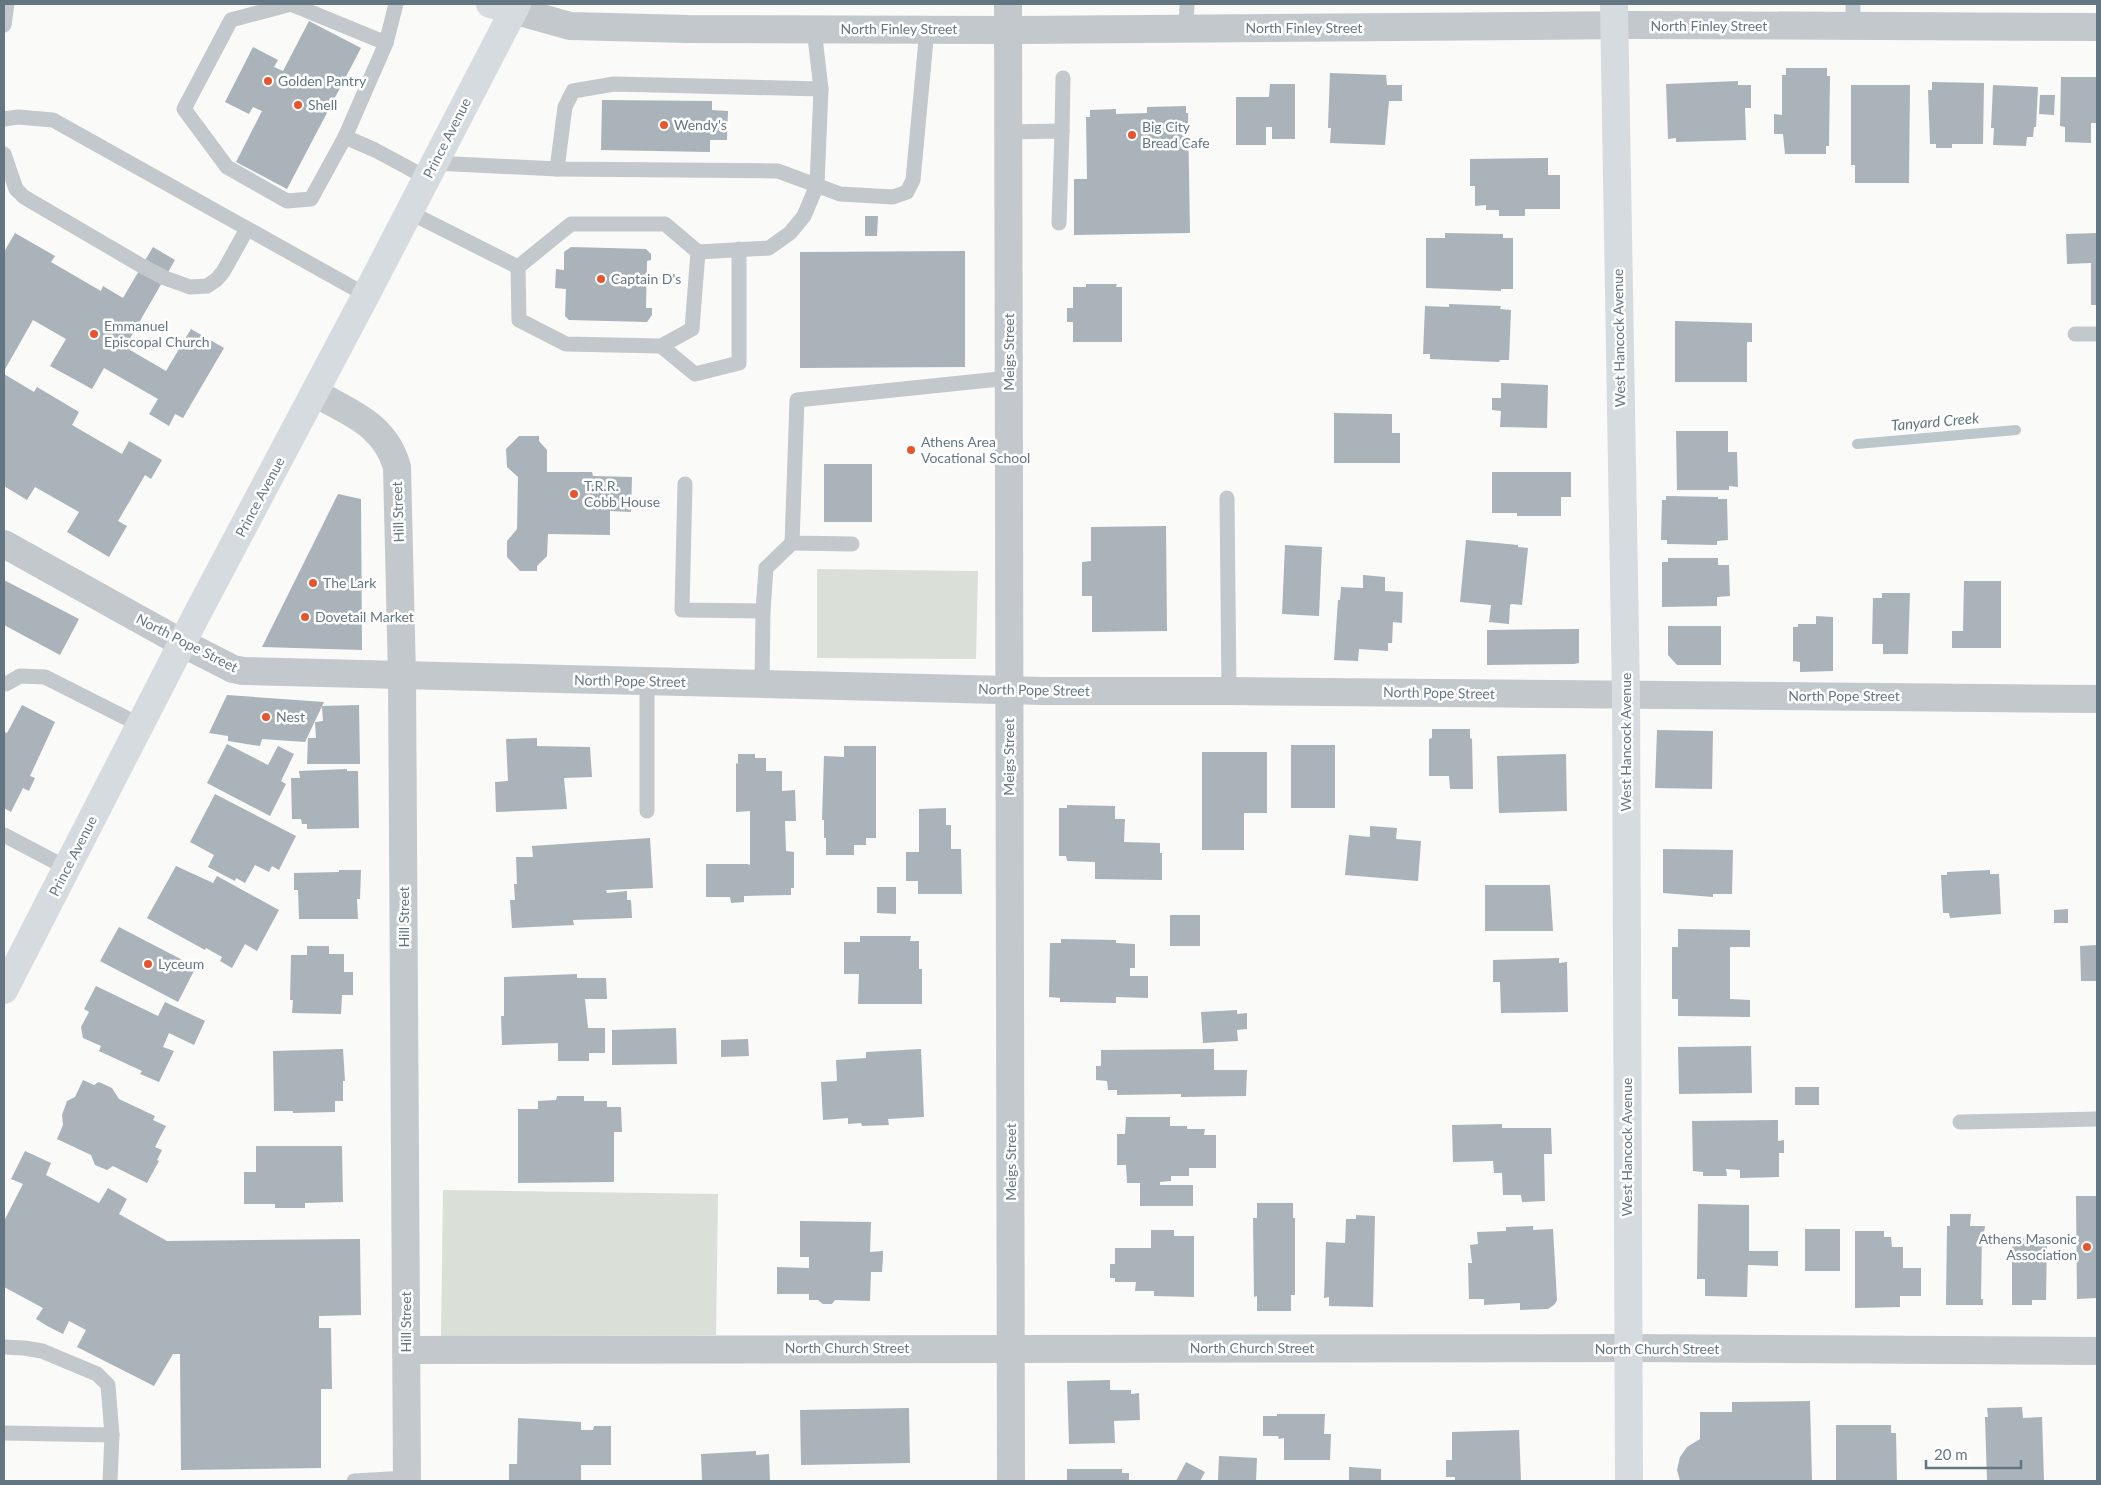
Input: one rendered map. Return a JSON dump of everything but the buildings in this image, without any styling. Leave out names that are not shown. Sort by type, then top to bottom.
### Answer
[{"type":"street","name":"North Finley Street","points":[[506,6],[570,26],[927,29],[1008,17],[1613,15],[1853,15],[2097,26]]},
{"type":"street","name":"Prince Avenue","points":[[4,990],[182,643],[315,394],[431,170],[506,6]]},
{"type":"street","name":"West Hancock Avenue","points":[[1613,15],[1626,695],[1629,1481]]},
{"type":"street","name":"Meigs Street","points":[[1008,17],[1011,1481]]},
{"type":"street","name":"Hill Street","points":[[315,394],[378,431],[393,451],[397,467],[402,676],[407,1480]]},
{"type":"street","name":"North Pope Street","points":[[4,544],[182,643],[234,669],[243,671],[1043,691],[2097,699]]},
{"type":"street","name":"North Church Street","points":[[407,1350],[1628,1348],[2097,1351]]},
{"type":"lane","points":[[4,25],[7,4]]},
{"type":"lane","points":[[386,43],[291,4],[232,20],[184,109],[227,167],[287,201],[311,199],[345,137],[386,43],[396,4]]},
{"type":"lane","points":[[518,267],[571,224],[665,224],[698,252],[769,248],[790,233],[804,216],[817,185],[821,89],[814,29]]},
{"type":"lane","points":[[345,137],[431,170],[557,169],[778,172],[840,194],[893,197],[907,192],[913,180],[927,29]]},
{"type":"lane","points":[[1059,223],[1063,78]]},
{"type":"lane","points":[[557,169],[564,107],[572,91],[614,84],[821,89]]},
{"type":"lane","points":[[4,119],[18,117],[53,120],[366,295]]},
{"type":"lane","points":[[1008,132],[1062,131]]},
{"type":"lane","points":[[4,154],[16,189],[24,197],[142,266],[178,284],[198,288],[216,280],[223,272],[247,229]]},
{"type":"lane","points":[[409,212],[518,267]]},
{"type":"lane","points":[[661,346],[695,374],[739,362],[738,250]]},
{"type":"lane","points":[[518,267],[519,320],[566,344],[661,346],[692,329],[698,252]]},
{"type":"lane","points":[[2075,334],[2097,334]]},
{"type":"lane","points":[[762,683],[763,611],[766,568],[792,543],[797,400],[1009,378]]},
{"type":"lane","points":[[685,484],[682,610],[763,611]]},
{"type":"lane","points":[[1227,498],[1229,691]]},
{"type":"lane","points":[[792,543],[852,544]]},
{"type":"lane","points":[[4,684],[20,676],[45,677],[140,725]]},
{"type":"lane","points":[[647,681],[647,811]]},
{"type":"lane","points":[[4,835],[66,868]]},
{"type":"lane","points":[[1960,1122],[2097,1119]]},
{"type":"lane","points":[[4,1347],[42,1351],[97,1374],[108,1385],[112,1435],[110,1481]]},
{"type":"lane","points":[[4,1433],[112,1435]]},
{"type":"lane","points":[[354,1481],[407,1480]]},
{"type":"shaded area","points":[[817,569],[978,571],[976,659],[817,658]]},
{"type":"shaded area","points":[[443,1190],[718,1194],[716,1335],[441,1336]]},
{"type":"waterway","name":"Tanyard Creek","points":[[1857,444],[2016,430]]},
{"type":"place","name":"Golden Pantry","points":[[268,81]]},
{"type":"place","name":"Shell","points":[[298,105]]},
{"type":"place","name":"Wendy's","points":[[664,125]]},
{"type":"place","name":"Big City Bread Cafe","points":[[1132,135]]},
{"type":"place","name":"Captain D's","points":[[601,279]]},
{"type":"place","name":"Emmanuel Episcopal Church","points":[[94,334]]},
{"type":"place","name":"Athens Area Vocational School","points":[[911,450]]},
{"type":"place","name":"T.R.R. Cobb House","points":[[574,494]]},
{"type":"place","name":"The Lark","points":[[313,583]]},
{"type":"place","name":"Dovetail Market","points":[[305,617]]},
{"type":"place","name":"Nest","points":[[266,717]]},
{"type":"place","name":"Lyceum","points":[[148,964]]},
{"type":"place","name":"Athens Masonic Association","points":[[2087,1247]]}]
